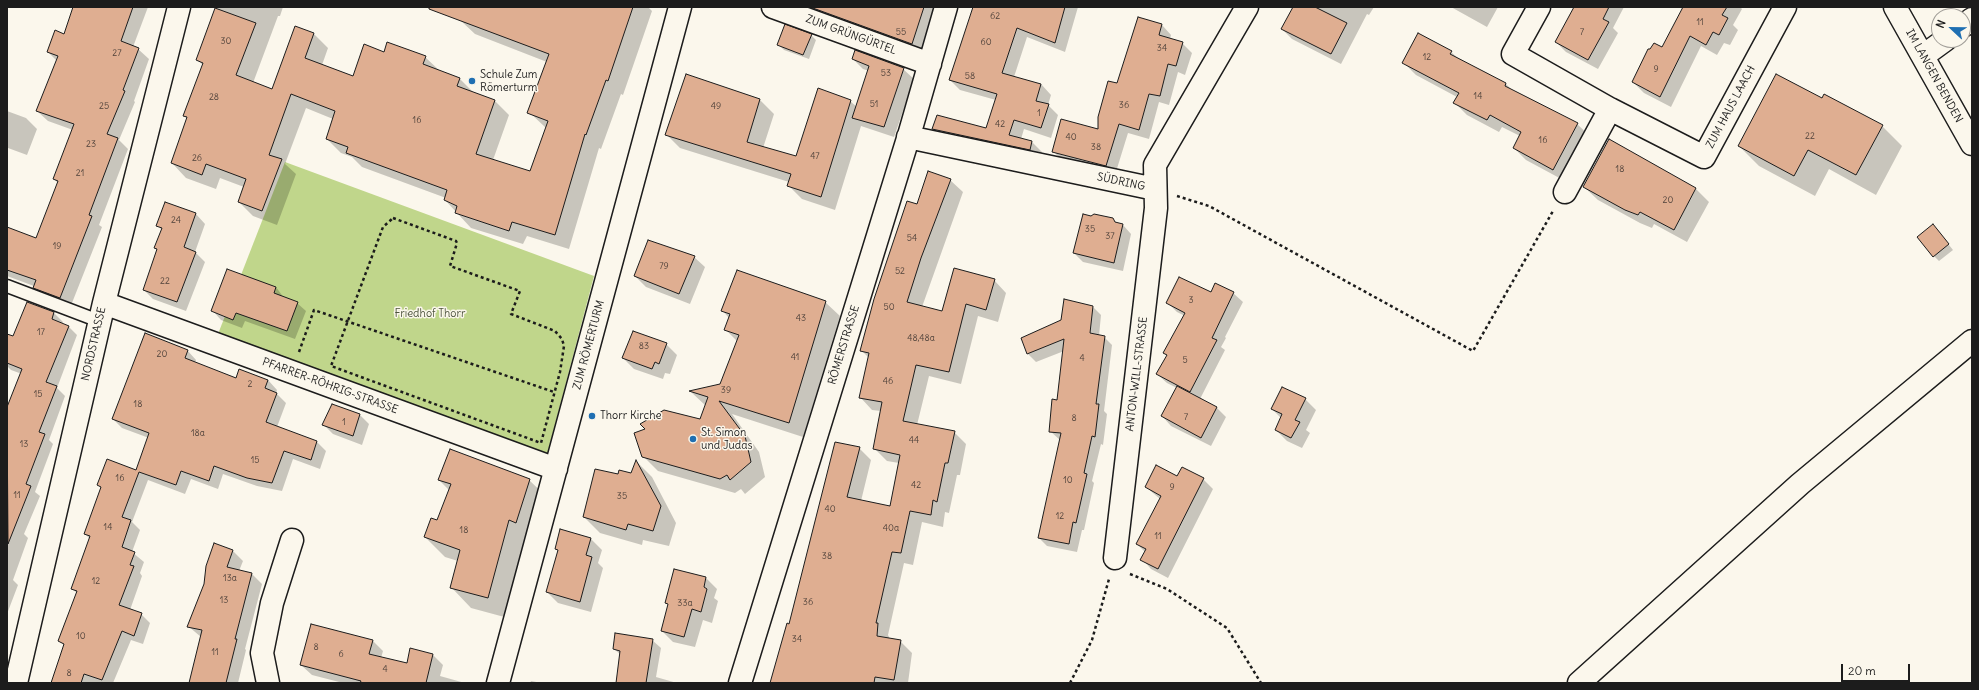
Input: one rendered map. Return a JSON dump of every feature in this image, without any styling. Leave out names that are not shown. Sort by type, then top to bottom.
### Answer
[{"type":"street","name":"NORDSTRASSE","points":[[16,683],[101,312],[179,7]]},
{"type":"street","name":"ZUM RÖMERTURM","points":[[498,683],[680,7]]},
{"type":"street","name":"ZUM GRÜNGÜRTEL","points":[[773,7],[930,64]]},
{"type":"street","name":"RÖMERSTRASSE","points":[[740,683],[908,137],[946,7]]},
{"type":"street","name":"SÜDRING","points":[[908,137],[1155,189],[1154,165],[1247,7]]},
{"type":"street","name":"ZUM HAUS LAACH","points":[[1539,7],[1513,54],[1610,109],[1704,157],[1785,7]]},
{"type":"street","name":"IM LANGEN BENDEN","points":[[1895,7],[1972,144]]},
{"type":"street","points":[[1923,56],[1934,48]]},
{"type":"street","points":[[1565,192],[1610,109]]},
{"type":"street","name":"ANTON-WILL-STRASSE","points":[[1113,564],[1156,208],[1155,189]]},
{"type":"street","name":"PFARRER-RÖHRIG-STRASSE","points":[[101,312],[292,372],[556,469]]},
{"type":"street","points":[[1579,683],[1800,484],[1972,341]]},
{"type":"street","points":[[268,683],[262,652],[272,603],[292,540]]},
{"type":"lane","points":[[7,286],[101,312]]},
{"type":"path","points":[[1155,189],[1209,206],[1473,351],[1565,192]]},
{"type":"path","points":[[393,218],[456,241],[457,243],[450,266],[520,291],[511,314],[555,331],[562,338],[564,346],[555,393],[541,443],[333,367],[331,363],[347,321],[383,227],[393,218]]},
{"type":"path","points":[[292,372],[314,310],[555,393]]},
{"type":"path","points":[[1070,683],[1092,640],[1113,564],[1167,589],[1227,628],[1260,683]]},
{"type":"green space","name":"Friedhof Thorr","points":[[285,162],[594,276],[547,455],[218,334]]},
{"type":"building","points":[[73,7],[133,7],[121,41],[139,48],[123,90],[125,91],[107,134],[118,138],[89,215],[92,216],[60,298],[33,288],[36,280],[7,270],[7,227],[36,238],[58,181],[53,179],[74,124],[36,111],[58,56],[47,52],[55,30],[64,34]]},
{"type":"building","points":[[429,7],[633,7],[608,81],[606,80],[586,135],[585,134],[555,235],[512,222],[509,231],[455,213],[457,206],[444,200],[447,190],[346,153],[348,147],[326,139],[335,111],[291,94],[269,155],[282,159],[262,211],[238,202],[246,179],[206,164],[202,175],[171,163],[187,117],[183,116],[203,63],[196,60],[215,8],[256,23],[236,75],[272,89],[295,26],[314,33],[305,58],[353,76],[364,44],[384,52],[387,42],[426,56],[423,64],[460,78],[457,86],[495,100],[476,154],[530,171],[548,121],[527,113],[549,54],[429,9]]},
{"type":"building","points":[[810,7],[924,7],[912,44]]},
{"type":"building","points":[[973,7],[1065,7],[1055,43],[1017,28],[1002,73],[1041,84],[1036,101],[1049,104],[1041,128],[1014,120],[1009,135],[1032,141],[1030,150],[932,129],[937,115],[986,128],[997,94],[949,80]]},
{"type":"building","points":[[1293,7],[1315,7],[1347,23],[1331,54],[1281,29]]},
{"type":"building","points":[[1574,7],[1609,7],[1603,19],[1609,22],[1588,60],[1555,42]]},
{"type":"building","points":[[1683,7],[1727,7],[1722,15],[1728,18],[1719,35],[1713,32],[1706,45],[1690,36],[1660,97],[1632,82],[1648,49],[1650,49],[1654,43],[1662,47]]},
{"type":"building","points":[[1138,17],[1162,24],[1159,35],[1183,42],[1176,66],[1168,64],[1160,96],[1149,94],[1139,130],[1119,124],[1106,166],[1052,152],[1061,119],[1098,129],[1098,117],[1108,81],[1117,83]]},
{"type":"building","points":[[785,24],[812,34],[803,55],[777,45]]},
{"type":"building","points":[[1418,33],[1452,51],[1450,54],[1506,83],[1505,86],[1578,123],[1553,170],[1513,148],[1521,132],[1490,115],[1487,120],[1453,103],[1459,93],[1402,63]]},
{"type":"building","points":[[855,50],[904,68],[884,127],[852,118],[869,66],[852,59]]},
{"type":"building","points":[[686,74],[760,99],[747,142],[796,156],[818,88],[851,100],[821,197],[787,186],[791,174],[665,135]]},
{"type":"building","points":[[1776,74],[1822,98],[1824,94],[1883,125],[1856,175],[1808,150],[1794,176],[1738,146]]},
{"type":"building","points":[[1609,139],[1696,188],[1674,230],[1640,212],[1638,215],[1625,210],[1583,187]]},
{"type":"building","points":[[928,171],[951,179],[921,258],[907,302],[942,311],[954,268],[995,279],[986,310],[966,304],[949,372],[916,365],[903,421],[955,431],[948,463],[945,463],[937,502],[933,500],[931,515],[910,511],[901,553],[892,552],[876,623],[878,623],[877,636],[901,640],[894,680],[875,677],[874,683],[770,683],[787,623],[789,624],[835,442],[860,447],[847,497],[890,506],[900,455],[873,449],[882,402],[859,398],[869,353],[860,351],[874,299],[907,201],[917,204]]},
{"type":"building","points":[[165,202],[196,213],[184,247],[196,252],[177,302],[143,290],[157,249],[154,248],[162,228],[156,226]]},
{"type":"building","points":[[1083,214],[1091,216],[1094,214],[1113,218],[1115,222],[1123,224],[1114,263],[1073,253]]},
{"type":"building","points":[[1933,224],[1949,244],[1933,257],[1917,237]]},
{"type":"building","points":[[648,240],[695,256],[679,294],[634,276]]},
{"type":"building","points":[[227,269],[276,287],[274,293],[298,302],[287,331],[236,313],[233,320],[211,311]]},
{"type":"building","points":[[737,270],[826,301],[789,423],[719,401],[745,436],[751,462],[730,480],[727,475],[720,479],[642,457],[634,433],[645,429],[640,424],[664,410],[700,419],[708,397],[689,391],[720,384],[739,335],[724,330],[730,314],[721,311]]},
{"type":"building","points":[[1179,277],[1211,292],[1215,283],[1234,292],[1212,338],[1217,340],[1190,392],[1156,374],[1167,355],[1163,353],[1185,313],[1166,303]]},
{"type":"building","points":[[1064,299],[1093,306],[1090,333],[1105,336],[1096,404],[1099,404],[1095,437],[1092,436],[1084,473],[1087,474],[1076,523],[1073,522],[1069,544],[1038,538],[1061,433],[1049,432],[1052,399],[1057,400],[1064,339],[1027,354],[1021,338],[1061,320]]},
{"type":"building","points":[[27,302],[54,312],[52,319],[69,326],[46,382],[57,386],[39,432],[45,434],[26,484],[31,486],[8,544],[7,407],[22,369],[7,363],[7,334],[13,336]]},
{"type":"building","points":[[633,331],[667,343],[659,364],[655,362],[652,369],[622,358]]},
{"type":"building","points":[[145,333],[188,350],[185,358],[236,378],[239,369],[268,380],[265,388],[277,393],[266,422],[317,441],[311,460],[284,451],[272,483],[247,478],[214,466],[209,481],[181,471],[176,485],[139,472],[122,517],[131,520],[122,547],[135,552],[130,565],[134,566],[119,605],[142,613],[134,636],[122,631],[102,680],[84,674],[81,683],[51,683],[64,644],[58,641],[77,591],[71,589],[90,536],[84,534],[101,487],[97,485],[107,459],[136,470],[149,433],[112,419]]},
{"type":"building","points":[[1177,386],[1217,407],[1201,438],[1161,416]]},
{"type":"building","points":[[1282,387],[1306,398],[1295,420],[1300,422],[1291,438],[1275,430],[1282,414],[1271,409]]},
{"type":"building","points":[[332,404],[360,414],[353,436],[322,425]]},
{"type":"building","points":[[450,449],[530,479],[516,523],[509,520],[488,598],[450,588],[460,550],[424,537],[431,518],[437,520],[451,484],[438,480]]},
{"type":"building","points":[[636,460],[661,506],[653,531],[628,524],[626,530],[583,517],[595,469],[618,474],[619,470],[631,473]]},
{"type":"building","points":[[1156,465],[1177,476],[1182,467],[1204,478],[1158,569],[1140,560],[1146,549],[1136,544],[1161,496],[1145,487]]},
{"type":"building","points":[[560,529],[591,538],[586,555],[592,557],[580,602],[546,592],[558,550],[555,549]]},
{"type":"building","points":[[214,543],[233,550],[227,567],[252,573],[235,639],[237,639],[226,683],[189,683],[202,630],[187,627],[204,584],[206,566]]},
{"type":"building","points":[[674,569],[706,577],[704,587],[707,589],[701,612],[692,609],[684,637],[661,631],[668,604],[665,603]]},
{"type":"building","points":[[311,624],[373,640],[369,654],[407,663],[410,648],[433,654],[426,683],[360,683],[361,681],[300,665]]},
{"type":"building","points":[[615,633],[653,639],[646,683],[616,683],[620,651],[613,649]]},
{"type":"place","name":"Schule Zum Römerturm","points":[[472,81]]},
{"type":"place","name":"Thorr Kirche","points":[[592,416]]},
{"type":"place","name":"St. Simon und Judas","points":[[693,439]]}]
